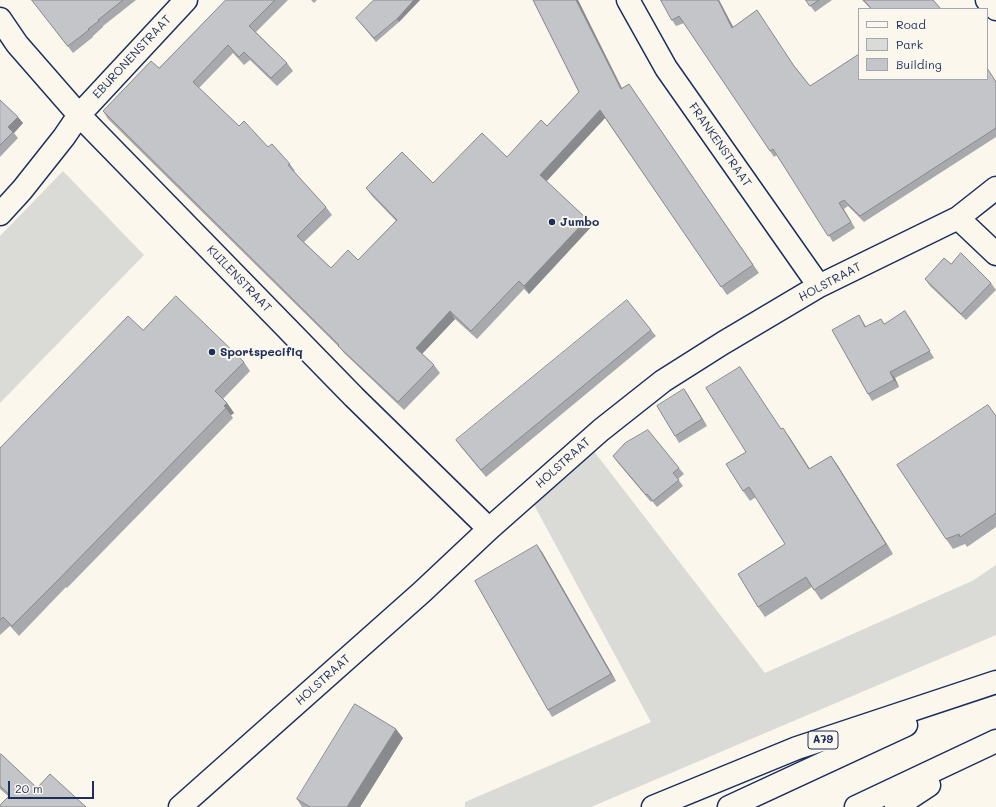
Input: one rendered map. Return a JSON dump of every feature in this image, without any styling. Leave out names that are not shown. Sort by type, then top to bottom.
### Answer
[{"type":"main road","name":"EBURONENSTRAAT","points":[[0,214],[22,190],[64,137],[79,115],[186,0]]},
{"type":"main road","name":"FRANKENSTRAAT","points":[[628,0],[666,68],[819,286]]},
{"type":"main road","points":[[987,0],[996,9]]},
{"type":"main road","name":"KUILENSTRAAT","points":[[0,19],[17,44],[79,115],[354,397],[489,529]]},
{"type":"main road","name":"HOLSTRAAT","points":[[180,807],[422,592],[489,529],[600,430],[663,381],[723,342],[819,286],[958,218],[996,188]]},
{"type":"main road","points":[[958,218],[996,254]]},
{"type":"main road","name":"A79","points":[[653,807],[797,748],[996,682]]},
{"type":"main road","name":"A79","points":[[729,807],[996,682]]},
{"type":"main road","points":[[856,807],[994,742]]},
{"type":"main road","points":[[896,807],[994,742]]},
{"type":"green space","points":[[63,171],[144,255],[0,403],[0,236]]},
{"type":"green space","points":[[593,450],[765,673],[972,581],[996,565],[996,635],[591,807],[465,807],[465,802],[651,722],[533,503]]},
{"type":"building","points":[[32,0],[123,0],[68,46]]},
{"type":"building","points":[[226,0],[275,0],[249,26],[287,63],[271,78],[244,52],[239,57],[228,45],[193,82],[239,126],[244,121],[268,147],[272,144],[290,164],[288,165],[326,207],[297,236],[331,268],[348,250],[358,260],[397,220],[366,188],[402,152],[433,183],[482,133],[507,157],[541,120],[547,126],[579,92],[533,0],[576,0],[621,89],[629,84],[753,265],[721,287],[600,110],[540,175],[587,219],[524,286],[519,281],[471,331],[450,311],[416,348],[434,365],[398,402],[338,346],[339,345],[103,111],[151,61],[159,68]]},
{"type":"building","points":[[374,0],[414,0],[397,19],[374,38],[356,18]]},
{"type":"building","points":[[661,0],[718,0],[732,28],[757,10],[794,66],[810,86],[858,55],[858,80],[988,80],[988,70],[996,82],[996,128],[860,216],[844,200],[839,203],[851,222],[828,236],[773,149],[770,151],[679,16],[672,20]]},
{"type":"building","points":[[806,0],[819,0],[810,6]]},
{"type":"building","points":[[864,0],[933,0],[940,8],[871,8]]},
{"type":"building","points":[[0,100],[18,117],[8,127],[13,132],[0,145]]},
{"type":"building","points":[[961,253],[991,283],[961,314],[925,279],[944,258],[951,264]]},
{"type":"building","points":[[176,296],[244,362],[215,391],[227,403],[224,406],[226,408],[12,626],[3,617],[0,620],[0,448],[128,316],[143,330]]},
{"type":"building","points":[[627,300],[651,330],[481,470],[456,440]]},
{"type":"building","points":[[905,311],[930,351],[890,372],[894,380],[868,394],[832,330],[859,315],[865,327],[881,319],[884,324]]},
{"type":"building","points":[[740,367],[781,429],[783,428],[809,469],[831,456],[886,544],[814,590],[806,577],[758,607],[738,574],[785,544],[749,487],[743,491],[726,464],[746,452],[706,388]]},
{"type":"building","points":[[684,389],[702,419],[675,436],[657,406]]},
{"type":"building","points":[[988,405],[996,416],[996,513],[960,537],[959,534],[946,539],[897,465]]},
{"type":"building","points":[[648,430],[679,468],[673,473],[679,480],[653,501],[647,494],[646,495],[613,456],[625,443]]},
{"type":"building","points":[[537,545],[611,674],[548,710],[475,581]]},
{"type":"building","points":[[355,704],[396,729],[347,807],[310,807],[297,799]]},
{"type":"building","points":[[1,754],[37,788],[50,774],[86,807],[0,807],[0,805],[10,795],[0,786]]},
{"type":"place","name":"Jumbo","points":[[552,222]]},
{"type":"place","name":"Sportspecifiq","points":[[212,352]]}]
